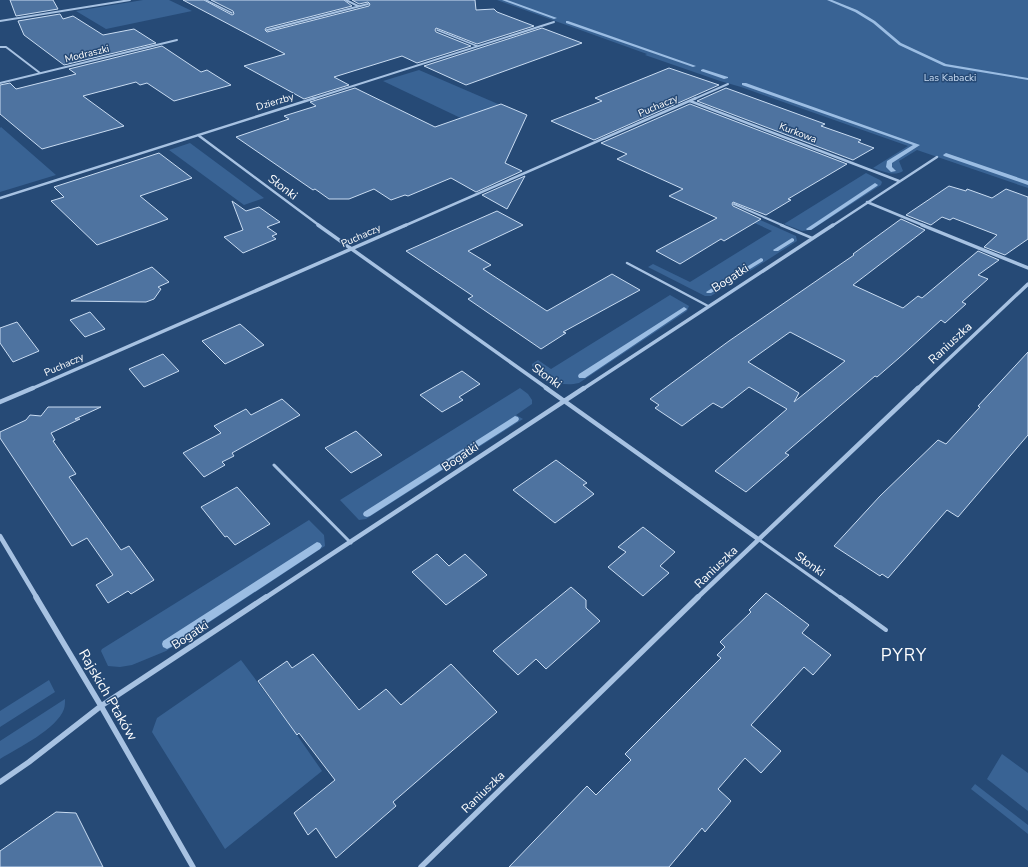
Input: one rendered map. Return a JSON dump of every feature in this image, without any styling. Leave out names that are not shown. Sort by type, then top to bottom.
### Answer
[{"type":"street","points":[[0,21],[130,0]]},
{"type":"street","points":[[346,0],[359,6]]},
{"type":"street","points":[[268,30],[368,4]]},
{"type":"street","name":"Dzierzby","points":[[0,198],[554,22]]},
{"type":"street","name":"Modraszki","points":[[0,83],[177,40]]},
{"type":"street","points":[[0,47],[6,47],[40,73]]},
{"type":"street","name":"Puchaczy","points":[[0,402],[728,84]]},
{"type":"street","name":"Kurkowa","points":[[690,101],[899,181]]},
{"type":"street","name":"Słonki","points":[[198,135],[282,199],[758,539]]},
{"type":"street","name":"Bogatki","points":[[0,782],[29,762],[101,706],[937,157]]},
{"type":"street","points":[[867,202],[1028,268]]},
{"type":"street","name":"Raniuszka","points":[[421,867],[758,539],[1028,284]]},
{"type":"street","name":"Rajskich Ptaków","points":[[0,536],[101,706],[193,867]]},
{"type":"lane","points":[[206,0],[232,13]]},
{"type":"lane","points":[[437,30],[477,46]]},
{"type":"lane","points":[[734,204],[812,238]]},
{"type":"lane","points":[[627,263],[708,306]]},
{"type":"lane","points":[[274,465],[350,543]]},
{"type":"lane","name":"Słonki","points":[[758,539],[886,630]]},
{"type":"green space","points":[[143,0],[169,0],[192,11],[106,29],[76,11]]},
{"type":"green space","name":"Las Kabacki","points":[[497,0],[1028,0],[1028,188],[917,150],[899,161],[903,171],[899,173],[888,173],[880,171],[873,168],[908,146],[645,55],[647,54]]},
{"type":"green space","points":[[419,70],[505,107],[467,121],[383,81]]},
{"type":"green space","points":[[1,127],[56,175],[0,192]]},
{"type":"green space","points":[[190,143],[264,198],[244,205],[169,150]]},
{"type":"green space","points":[[866,173],[880,180],[882,182],[881,185],[811,230],[802,231],[784,224]]},
{"type":"green space","points":[[728,211],[740,211],[796,236],[797,241],[711,296],[705,296],[648,267],[653,264],[690,282],[772,231]]},
{"type":"green space","points":[[670,295],[689,306],[687,311],[579,383],[559,383],[532,366],[532,364],[538,360],[551,369]]},
{"type":"green space","points":[[520,388],[528,394],[532,400],[532,404],[516,415],[523,419],[366,519],[359,520],[340,500]]},
{"type":"green space","points":[[309,520],[324,535],[325,546],[166,651],[132,665],[120,667],[108,666],[101,651],[102,649]]},
{"type":"green space","points":[[241,660],[322,771],[225,849],[152,732],[157,718]]},
{"type":"green space","points":[[49,680],[55,692],[0,727],[0,711]]},
{"type":"green space","points":[[65,699],[64,709],[54,724],[26,744],[0,759],[0,741]]},
{"type":"green space","points":[[1002,754],[1028,773],[1028,811],[987,779]]},
{"type":"green space","points":[[975,784],[1028,825],[1028,834],[971,789]]},
{"type":"building","points":[[10,0],[53,0],[58,9],[16,16]]},
{"type":"building","points":[[183,0],[204,0],[232,15],[234,14],[233,11],[211,0],[344,0],[352,6],[266,28],[265,30],[267,32],[369,6],[370,4],[368,2],[359,4],[352,0],[475,0],[476,10],[494,9],[497,12],[534,26],[477,44],[436,28],[436,32],[471,46],[417,63],[402,56],[334,77],[349,85],[304,99],[244,66],[285,54]]},
{"type":"building","points":[[60,14],[63,19],[73,16],[103,35],[134,29],[156,43],[64,65],[24,35],[18,21]]},
{"type":"building","points":[[542,28],[582,43],[466,85],[424,66]]},
{"type":"building","points":[[162,46],[201,72],[207,70],[231,85],[174,101],[147,83],[140,85],[136,82],[83,96],[124,126],[42,149],[0,114],[0,85],[10,83],[16,89],[76,74],[69,69]]},
{"type":"building","points":[[669,68],[719,85],[594,140],[551,121],[602,101],[595,98]]},
{"type":"building","points":[[355,88],[435,127],[501,104],[527,115],[505,163],[522,171],[476,192],[451,178],[408,196],[405,195],[391,200],[374,189],[349,199],[329,199],[315,189],[313,190],[236,137],[289,119],[284,116],[316,106],[310,102]]},
{"type":"building","points":[[726,88],[825,124],[821,126],[861,140],[858,142],[874,148],[853,160],[697,101]]},
{"type":"building","points":[[690,104],[847,164],[788,199],[791,200],[766,215],[733,202],[733,206],[761,219],[724,241],[721,239],[680,264],[656,251],[717,218],[669,196],[683,189],[617,159],[627,154],[601,143]]},
{"type":"building","points":[[159,153],[192,178],[140,196],[168,219],[97,245],[51,201],[64,197],[54,187]]},
{"type":"building","points":[[525,176],[507,209],[482,195]]},
{"type":"building","points":[[949,186],[966,191],[967,189],[992,198],[1006,189],[1028,197],[1028,239],[1005,255],[984,247],[997,235],[953,218],[950,220],[942,217],[931,225],[906,215]]},
{"type":"building","points":[[232,201],[246,211],[259,207],[280,222],[267,227],[277,234],[272,236],[276,239],[243,253],[224,237],[243,230]]},
{"type":"building","points":[[497,211],[523,225],[468,251],[491,265],[483,269],[547,311],[612,274],[640,290],[563,332],[566,333],[541,349],[468,299],[473,296],[406,251]]},
{"type":"building","points":[[901,219],[925,230],[853,285],[903,308],[918,296],[922,298],[978,251],[999,260],[978,275],[988,279],[962,302],[966,304],[945,323],[941,320],[877,377],[875,376],[785,453],[789,455],[746,492],[715,471],[787,409],[749,387],[722,408],[713,403],[682,426],[655,408],[659,405],[650,399],[729,341],[854,255],[853,254]],"holes":[[[790,332],[845,361],[794,402],[799,393],[748,362]]]},
{"type":"building","points":[[152,267],[169,282],[158,287],[161,289],[154,299],[146,302],[71,301]]},
{"type":"building","points":[[90,312],[105,329],[85,337],[70,320]]},
{"type":"building","points":[[17,322],[39,351],[13,362],[0,343],[0,328]]},
{"type":"building","points":[[240,324],[264,345],[225,364],[202,341]]},
{"type":"building","points":[[1028,352],[1028,435],[958,517],[947,510],[888,578],[882,574],[880,576],[834,546],[880,496],[938,440],[946,444],[980,407],[978,406]]},
{"type":"building","points":[[163,354],[179,371],[144,387],[129,369]]},
{"type":"building","points":[[462,371],[480,384],[459,397],[463,400],[442,412],[420,395]]},
{"type":"building","points":[[282,399],[300,415],[232,453],[234,456],[222,462],[225,465],[204,477],[183,453],[221,433],[214,426],[246,409],[251,415]]},
{"type":"building","points":[[48,407],[101,407],[75,419],[80,419],[51,433],[55,440],[53,441],[76,474],[69,477],[121,550],[129,546],[154,580],[131,594],[128,591],[108,603],[96,585],[113,575],[87,538],[72,546],[0,438],[0,432],[26,420],[30,415],[41,416]]},
{"type":"building","points":[[356,431],[382,455],[351,473],[325,448]]},
{"type":"building","points":[[556,460],[587,483],[583,485],[594,494],[555,523],[513,490]]},
{"type":"building","points":[[237,487],[270,524],[235,545],[227,536],[225,537],[201,507]]},
{"type":"building","points":[[643,527],[675,552],[660,566],[669,573],[643,596],[608,567],[626,552],[618,547]]},
{"type":"building","points":[[437,554],[449,566],[465,554],[487,575],[446,605],[412,572]]},
{"type":"building","points":[[571,587],[586,600],[586,608],[600,621],[546,669],[536,659],[518,675],[493,651]]},
{"type":"building","points":[[766,593],[809,625],[802,633],[831,655],[813,675],[804,667],[751,725],[781,751],[761,773],[745,758],[718,789],[731,801],[705,832],[702,828],[669,867],[509,867],[587,786],[596,795],[631,760],[625,754],[721,658],[717,655],[725,647],[720,642],[751,612],[749,610]]},
{"type":"building","points":[[313,654],[359,710],[386,689],[401,705],[451,664],[497,712],[393,802],[396,806],[336,858],[316,828],[308,835],[294,813],[335,780],[299,733],[297,735],[258,681],[287,661],[292,668]]},
{"type":"building","points":[[56,812],[76,813],[103,867],[0,867],[0,851]]},
{"type":"waterway","points":[[504,0],[555,18]]},
{"type":"waterway","points":[[829,0],[856,11],[874,22],[900,44],[945,65],[1028,79]]},
{"type":"waterway","points":[[567,22],[694,66]]},
{"type":"waterway","points":[[703,70],[726,78]]},
{"type":"waterway","points":[[744,84],[917,145],[889,162],[889,167],[893,171]]},
{"type":"waterway","points":[[946,155],[1028,183]]},
{"type":"waterway","points":[[809,229],[875,185]]},
{"type":"waterway","points":[[776,250],[792,240]]},
{"type":"waterway","points":[[709,292],[761,260]]},
{"type":"waterway","points":[[582,376],[684,309]]},
{"type":"waterway","points":[[367,514],[515,419]]},
{"type":"waterway","points":[[167,644],[317,546]]},
{"type":"district","name":"PYRY","points":[[904,655]]}]
